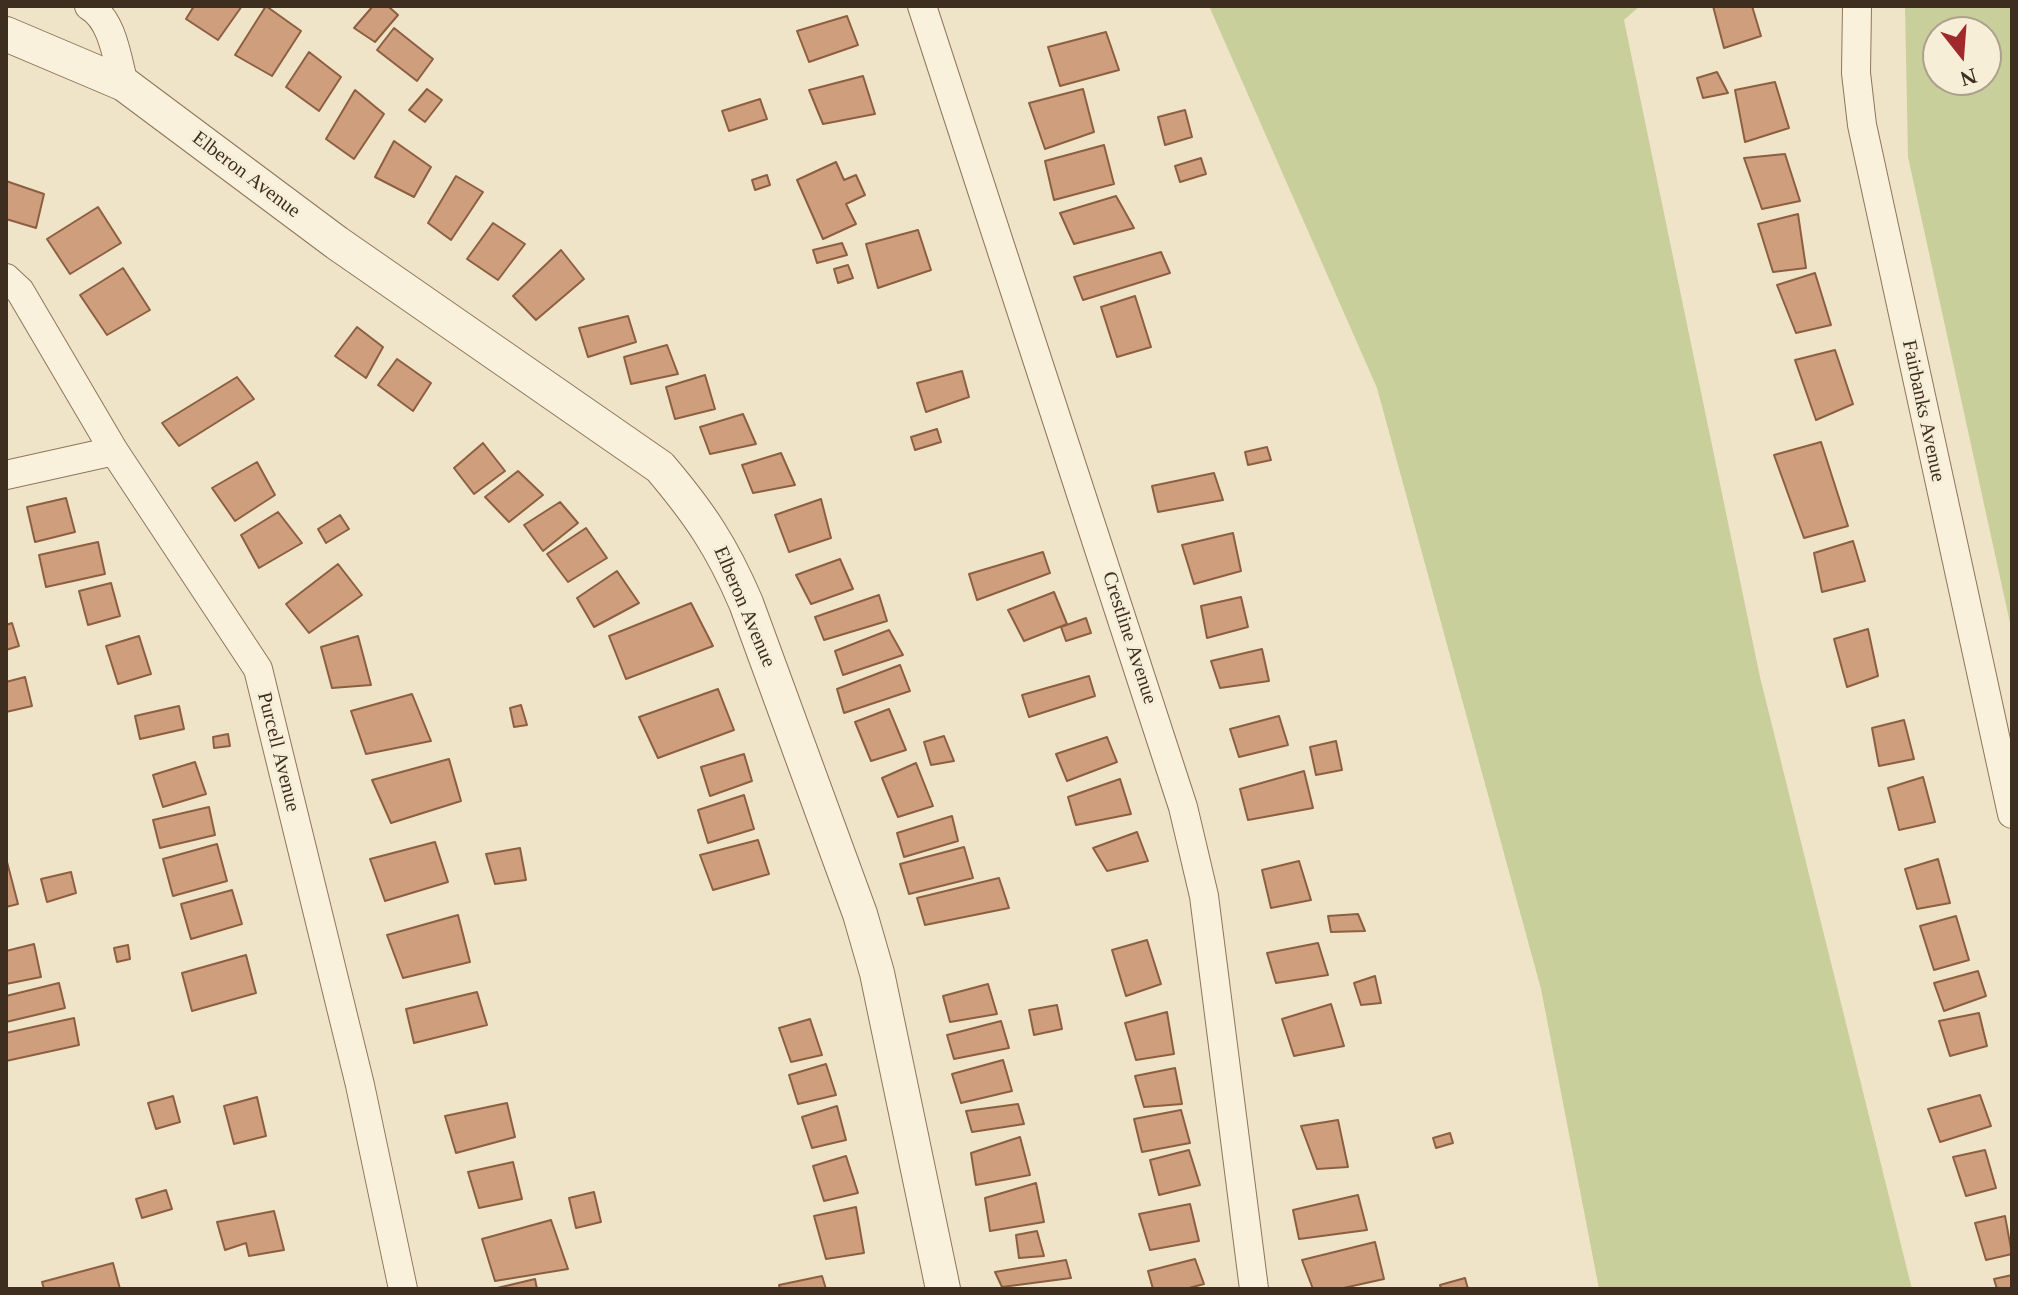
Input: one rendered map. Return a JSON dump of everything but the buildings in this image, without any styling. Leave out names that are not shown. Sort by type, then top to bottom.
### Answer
[{"type":"street","points":[[89,6],[96,10],[109,32],[124,84]]},
{"type":"street","name":"Crestline Avenue","points":[[922,6],[1183,807],[1204,896],[1254,1289]]},
{"type":"street","name":"Fairbanks Avenue","points":[[1857,6],[1856,73],[1862,125],[2012,814]]},
{"type":"street","name":"Elberon Avenue","points":[[6,34],[124,84],[337,243],[660,467],[702,517],[727,558],[746,603],[860,914],[877,973],[943,1289]]},
{"type":"street","name":"Purcell Avenue","points":[[6,278],[20,291],[114,451],[258,669],[360,1085],[403,1289]]},
{"type":"street","points":[[6,475],[114,451]]},
{"type":"green space","points":[[1209,6],[1640,6],[1624,20],[1760,677],[1912,1289],[1599,1289],[1541,989],[1377,388]]},
{"type":"green space","points":[[1905,6],[2012,6],[2012,632],[1908,157]]}]
